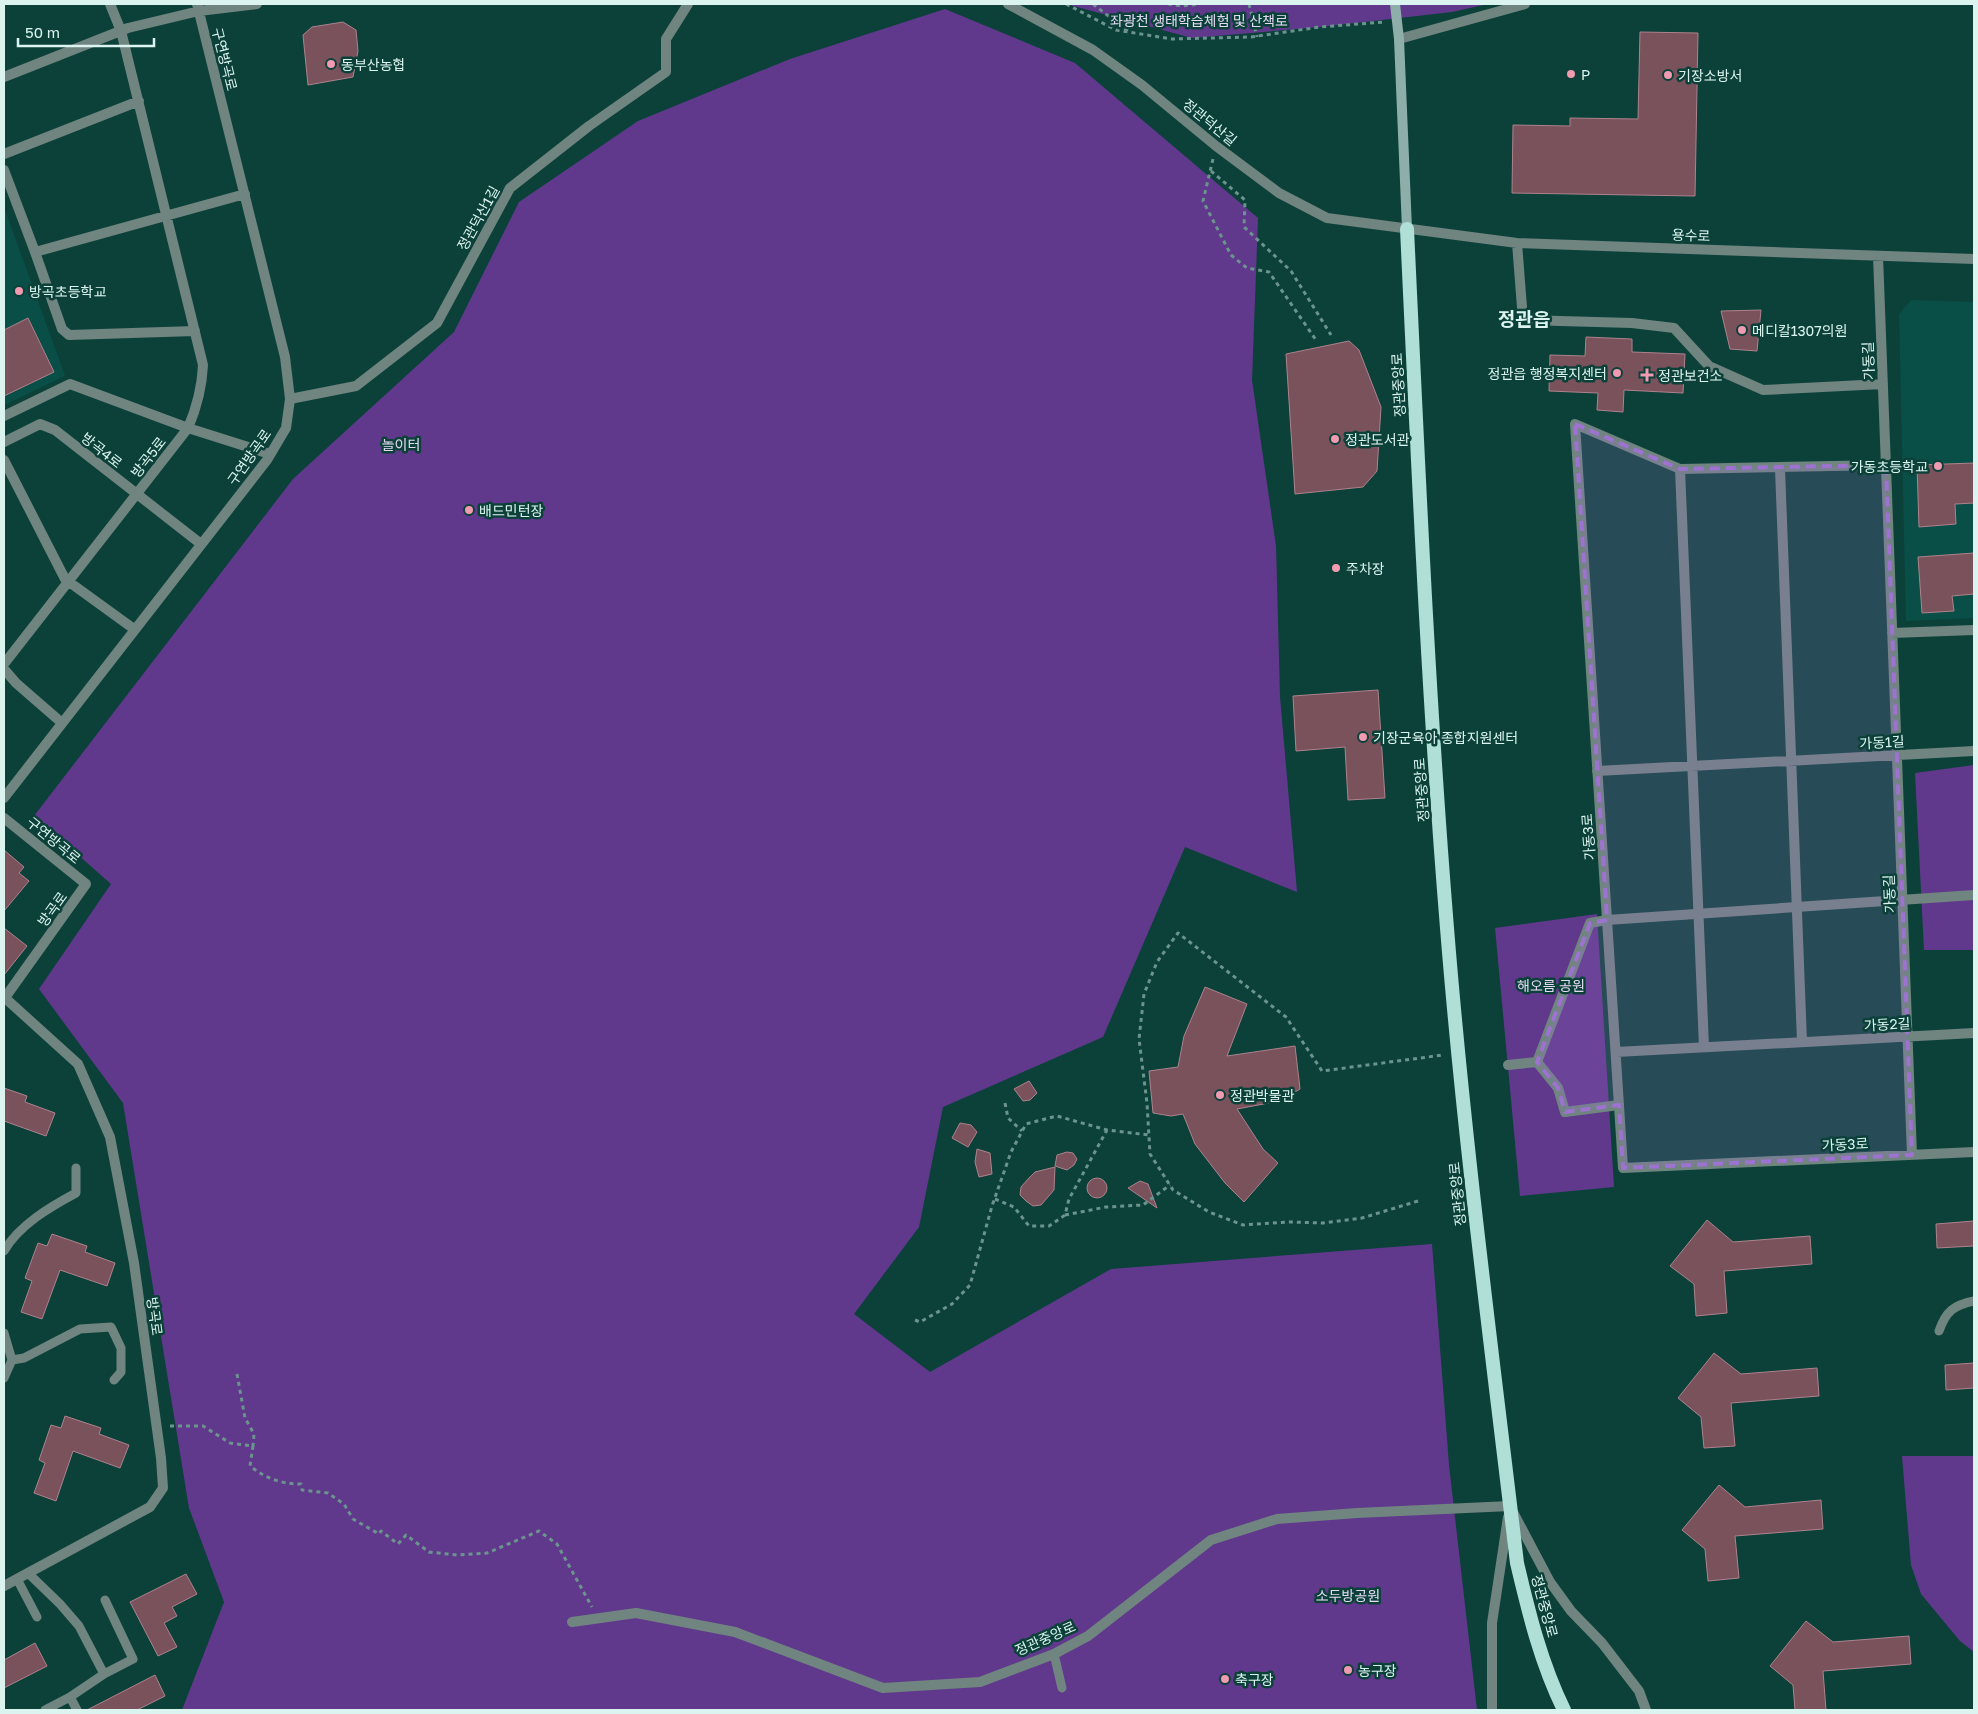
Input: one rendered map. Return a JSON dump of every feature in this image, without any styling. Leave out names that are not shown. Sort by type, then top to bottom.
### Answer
[{"type":"highway","name":"정관중앙로","points":[[1407,229],[1423,580],[1447,930],[1459,1053],[1517,1563],[1533,1631],[1550,1681],[1564,1710]]},
{"type":"main road","name":"정관중앙로","points":[[1395,4],[1399,39],[1407,229]]},
{"type":"street","points":[[110,4],[121,31]]},
{"type":"street","points":[[4,77],[121,31],[198,8],[258,4]]},
{"type":"street","name":"정관덕산1길","points":[[290,399],[356,386],[437,322],[510,188],[589,126],[666,72],[666,39],[688,4]]},
{"type":"street","name":"정관덕산길","points":[[1008,4],[1093,50],[1142,85],[1216,146],[1279,194],[1327,218],[1407,229]]},
{"type":"street","points":[[1399,39],[1525,4]]},
{"type":"street","name":"구연방곡로","points":[[4,798],[270,454],[286,428],[290,399],[285,357],[198,8]]},
{"type":"street","name":"방곡5로","points":[[4,664],[188,428],[196,409],[202,379],[203,365],[121,31]]},
{"type":"street","points":[[4,154],[139,101]]},
{"type":"street","points":[[4,170],[62,329],[69,335],[194,331]]},
{"type":"street","points":[[34,252],[245,194]]},
{"type":"street","name":"용수로","points":[[1407,229],[1517,243],[1974,259]]},
{"type":"street","points":[[1517,243],[1523,320],[1632,323],[1674,328],[1708,366],[1763,390],[1883,384]]},
{"type":"street","name":"가동길","points":[[1878,256],[1912,1155]]},
{"type":"street","points":[[4,416],[70,384],[188,428],[270,454]]},
{"type":"street","name":"방곡4로","points":[[4,442],[40,424],[55,430],[201,544]]},
{"type":"street","name":"가동3로","points":[[1680,469],[1575,424],[1623,1168],[1974,1152]]},
{"type":"street","points":[[4,460],[65,579],[134,630]]},
{"type":"street","points":[[1704,1048],[1680,469],[1780,469],[1886,465]]},
{"type":"street","points":[[1780,469],[1802,1042]]},
{"type":"street","points":[[1892,633],[1974,630]]},
{"type":"street","points":[[4,669],[16,683],[62,723]]},
{"type":"street","name":"가동1길","points":[[1597,771],[1974,751]]},
{"type":"street","name":"구연방곡로","points":[[4,818],[86,884]]},
{"type":"street","name":"방곡로","points":[[4,1586],[150,1507],[163,1488],[157,1426],[134,1263],[110,1137],[78,1064],[4,998],[86,884]]},
{"type":"street","points":[[1537,1062],[1590,923],[1698,913],[1974,895]]},
{"type":"street","name":"가동2길","points":[[1616,1052],[1974,1033]]},
{"type":"street","points":[[1508,1065],[1537,1062]]},
{"type":"street","points":[[1537,1062],[1558,1088],[1565,1112],[1619,1106]]},
{"type":"street","points":[[1492,1710],[1492,1623],[1510,1506]]},
{"type":"street","points":[[1510,1506],[1550,1582],[1571,1611],[1602,1643],[1639,1691],[1646,1710]]},
{"type":"street","name":"정관중앙로","points":[[572,1622],[636,1613],[735,1632],[883,1688],[980,1682],[1054,1654],[1088,1636],[1212,1540],[1277,1519],[1357,1513],[1510,1506]]},
{"type":"lane","points":[[4,1251],[8,1244],[31,1223],[55,1205],[76,1193],[76,1168]]},
{"type":"lane","points":[[1938,1331],[1944,1316],[1960,1304],[1974,1302]]},
{"type":"lane","points":[[12,1360],[24,1358],[80,1329],[111,1328],[121,1348],[122,1372],[114,1380]]},
{"type":"lane","points":[[4,1333],[12,1360],[4,1378]]},
{"type":"lane","points":[[28,1573],[60,1604],[79,1626],[104,1674]]},
{"type":"lane","points":[[18,1579],[37,1617]]},
{"type":"lane","points":[[45,1710],[70,1697],[104,1674],[133,1659],[105,1600]]},
{"type":"lane","points":[[1054,1654],[1062,1688]]},
{"type":"lane","points":[[70,1697],[77,1710]]},
{"type":"path","points":[[1066,4],[1116,30],[1172,39],[1257,36],[1320,27],[1397,22]]},
{"type":"path","points":[[1094,4],[1129,32]]},
{"type":"path","points":[[1168,4],[1182,6],[1200,4]]},
{"type":"path","points":[[1249,4],[1257,36]]},
{"type":"path","points":[[1216,146],[1204,201],[1231,255],[1248,268],[1270,272],[1316,340]]},
{"type":"path","points":[[1211,171],[1245,200],[1244,227],[1291,271],[1331,335]]},
{"type":"path","points":[[1418,1201],[1362,1218],[1323,1223],[1290,1222],[1243,1225],[1209,1212],[1174,1190],[1150,1154],[1147,1103],[1139,1039],[1144,994],[1157,962],[1178,934],[1286,1017],[1322,1071],[1459,1053]]},
{"type":"path","points":[[1005,1103],[1008,1118],[1022,1131]]},
{"type":"path","points":[[915,1320],[920,1322],[952,1304],[970,1284],[995,1199],[1012,1152],[1026,1124],[1057,1116],[1107,1130],[1149,1134]]},
{"type":"path","points":[[1065,1215],[1069,1199],[1107,1130]]},
{"type":"path","points":[[995,1199],[1014,1207],[1029,1226],[1049,1226],[1065,1215],[1106,1207],[1143,1205],[1170,1185]]},
{"type":"path","points":[[237,1374],[245,1418],[254,1434],[250,1466],[262,1475],[287,1484],[301,1484],[302,1490],[328,1493],[344,1504],[353,1519],[379,1534],[381,1531],[398,1544],[406,1536],[430,1552],[457,1555],[488,1554],[539,1531],[557,1544],[598,1618]]},
{"type":"path","points":[[157,1426],[203,1426],[230,1442],[253,1446]]},
{"type":"highlighted area","points":[[1575,424],[1680,469],[1886,465],[1912,1155],[1623,1168],[1619,1105],[1565,1112],[1558,1088],[1537,1062],[1590,923],[1607,920]]},
{"type":"shaded area","name":"방곡초등학교","points":[[4,207],[65,376],[4,405]]},
{"type":"shaded area","name":"가동초등학교","points":[[1911,300],[1974,302],[1974,618],[1906,621],[1899,314]]},
{"type":"green space","name":"좌광천 생태학습체험 및 산책로","points":[[1066,4],[1488,4],[1452,12],[1320,27],[1192,38]]},
{"type":"green space","points":[[945,9],[1075,63],[1258,218],[1252,380],[1276,546],[1280,697],[1297,892],[1185,847],[1103,1037],[943,1107],[919,1227],[854,1314],[930,1372],[1111,1269],[1432,1244],[1449,1465],[1477,1710],[182,1710],[224,1602],[189,1508],[123,1103],[39,989],[111,884],[34,816],[293,479],[454,332],[519,202],[638,121],[790,59]]},
{"type":"green space","points":[[1974,765],[1974,950],[1924,950],[1915,773]]},
{"type":"green space","name":"해오름 공원","points":[[1597,914],[1614,1187],[1520,1196],[1495,928]]},
{"type":"green space","points":[[1902,1456],[1974,1456],[1974,1652],[1960,1641],[1921,1594],[1911,1565]]},
{"type":"building","name":"동부산농협","points":[[343,22],[356,30],[358,51],[353,77],[308,85],[303,35],[312,27]]},
{"type":"building","name":"기장소방서","points":[[1640,32],[1698,33],[1695,196],[1512,193],[1513,125],[1570,126],[1570,118],[1638,119]]},
{"type":"building","name":"메디칼1307의원","points":[[1761,310],[1757,351],[1730,349],[1721,311]]},
{"type":"building","points":[[28,318],[54,372],[4,396],[4,330]]},
{"type":"building","name":"정관읍 행정복지센터","points":[[1586,337],[1632,339],[1632,352],[1685,354],[1683,393],[1624,390],[1623,412],[1597,410],[1598,393],[1549,391],[1550,355],[1585,356]]},
{"type":"building","name":"정관도서관","points":[[1349,341],[1359,350],[1381,407],[1377,471],[1363,487],[1295,494],[1286,354]]},
{"type":"building","points":[[1974,463],[1974,503],[1955,504],[1956,524],[1919,527],[1917,465]]},
{"type":"building","points":[[1974,553],[1974,594],[1952,596],[1954,611],[1922,613],[1918,557]]},
{"type":"building","name":"기장군육아 종합지원센터","points":[[1378,690],[1385,798],[1348,800],[1345,747],[1296,751],[1293,696]]},
{"type":"building","points":[[4,850],[24,867],[19,873],[29,881],[4,911]]},
{"type":"building","points":[[4,928],[27,946],[4,975]]},
{"type":"building","name":"정관박물관","points":[[1205,987],[1247,1004],[1227,1056],[1295,1046],[1300,1089],[1280,1101],[1237,1109],[1263,1149],[1278,1163],[1244,1202],[1225,1183],[1195,1144],[1183,1114],[1171,1116],[1153,1113],[1149,1071],[1178,1067],[1184,1036]]},
{"type":"building","points":[[1029,1081],[1037,1093],[1030,1100],[1023,1101],[1014,1089]]},
{"type":"building","points":[[4,1088],[27,1096],[25,1102],[55,1113],[46,1136],[4,1121]]},
{"type":"building","points":[[960,1123],[971,1125],[977,1132],[968,1147],[952,1138]]},
{"type":"building","points":[[977,1149],[990,1153],[992,1174],[979,1177],[975,1162]]},
{"type":"building","points":[[1067,1152],[1073,1153],[1077,1159],[1074,1165],[1067,1170],[1055,1166],[1057,1155]]},
{"type":"building","points":[[1055,1167],[1054,1190],[1041,1205],[1033,1206],[1020,1195],[1021,1187],[1035,1172]]},
{"type":"building","points":[[1097,1178],[1104,1181],[1107,1188],[1104,1195],[1097,1198],[1090,1195],[1087,1188],[1090,1181]]},
{"type":"building","points":[[1140,1181],[1148,1184],[1157,1208],[1128,1188]]},
{"type":"building","points":[[1707,1220],[1733,1242],[1810,1236],[1812,1264],[1724,1271],[1727,1313],[1696,1316],[1694,1284],[1670,1266]]},
{"type":"building","points":[[1974,1221],[1974,1246],[1937,1248],[1936,1224]]},
{"type":"building","points":[[52,1234],[87,1246],[85,1252],[115,1263],[107,1286],[60,1270],[42,1319],[21,1312],[32,1281],[25,1278],[38,1243],[47,1246]]},
{"type":"building","points":[[1714,1353],[1741,1374],[1817,1368],[1819,1396],[1731,1403],[1735,1446],[1704,1448],[1701,1417],[1678,1398]]},
{"type":"building","points":[[1974,1363],[1974,1388],[1946,1390],[1945,1365]]},
{"type":"building","points":[[65,1416],[101,1428],[99,1434],[129,1445],[120,1468],[73,1451],[56,1501],[34,1493],[45,1463],[39,1460],[51,1425],[61,1428]]},
{"type":"building","points":[[1719,1485],[1745,1507],[1821,1500],[1823,1529],[1735,1536],[1739,1578],[1708,1581],[1705,1549],[1682,1530]]},
{"type":"building","points":[[186,1574],[197,1594],[172,1607],[177,1616],[164,1623],[177,1647],[158,1656],[130,1602]]},
{"type":"building","points":[[1806,1621],[1833,1642],[1909,1636],[1911,1664],[1823,1671],[1826,1710],[1795,1710],[1793,1685],[1770,1666]]},
{"type":"building","points":[[35,1643],[47,1666],[4,1688],[4,1660]]},
{"type":"building","points":[[155,1675],[165,1696],[137,1710],[87,1710]]},
{"type":"place","name":"동부산농협","points":[[331,64]]},
{"type":"place","name":"P","points":[[1571,74]]},
{"type":"place","name":"기장소방서","points":[[1668,75]]},
{"type":"place","name":"방곡초등학교","points":[[19,291]]},
{"type":"place","name":"메디칼1307의원","points":[[1742,330]]},
{"type":"place","name":"정관읍 행정복지센터","points":[[1617,373]]},
{"type":"place","name":"정관보건소","points":[[1647,375]]},
{"type":"place","name":"정관도서관","points":[[1335,439]]},
{"type":"place","name":"가동초등학교","points":[[1938,466]]},
{"type":"place","name":"배드민턴장","points":[[469,510]]},
{"type":"place","name":"주차장","points":[[1336,568]]},
{"type":"place","name":"기장군육아 종합지원센터","points":[[1363,737]]},
{"type":"place","name":"정관박물관","points":[[1220,1095]]},
{"type":"place","name":"농구장","points":[[1348,1670]]},
{"type":"place","name":"축구장","points":[[1225,1679]]},
{"type":"district","name":"정관읍","points":[[1524,318]]},
{"type":"park label","name":"놀이터","points":[[401,444]]},
{"type":"park label","name":"소두방공원","points":[[1348,1595]]}]
